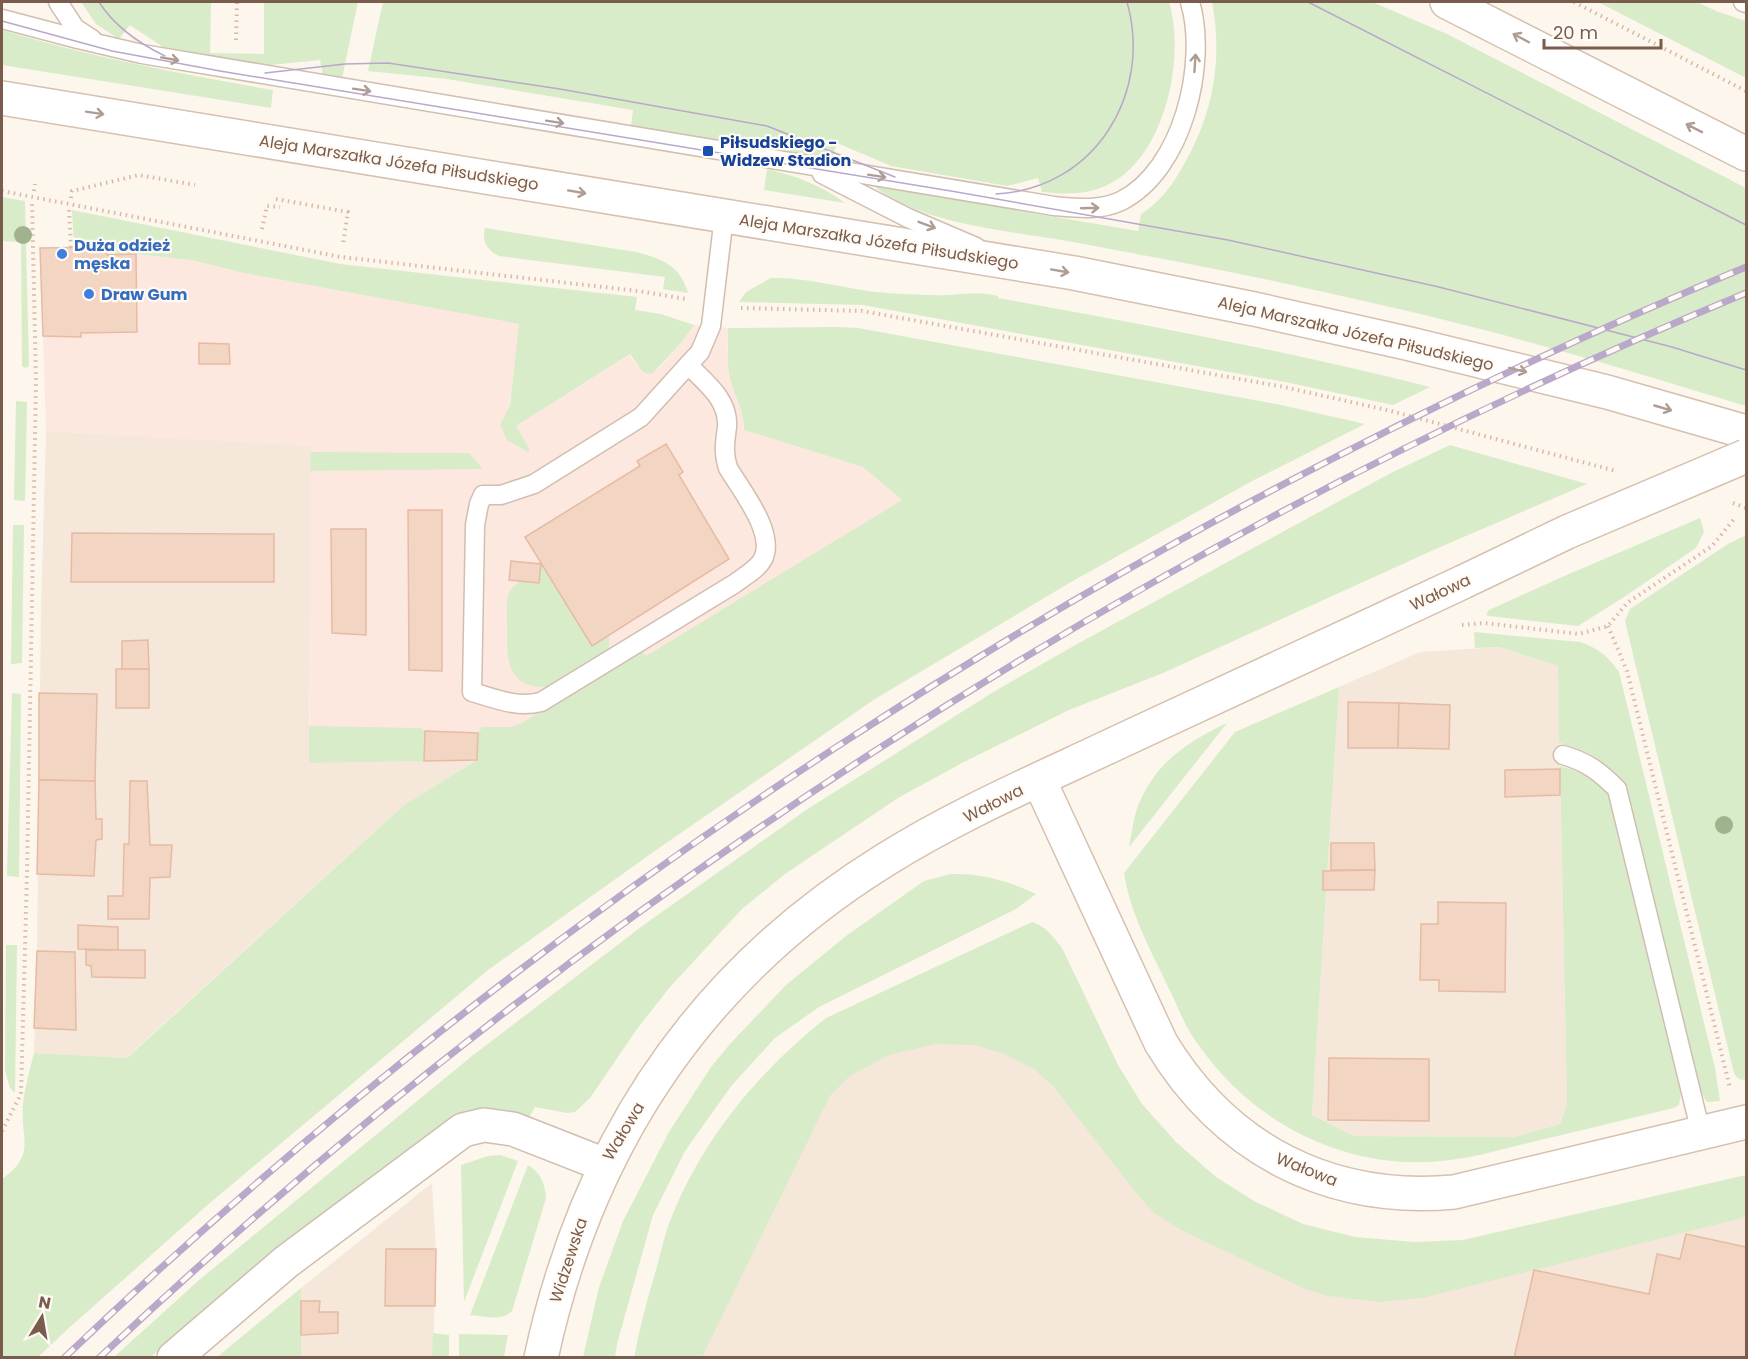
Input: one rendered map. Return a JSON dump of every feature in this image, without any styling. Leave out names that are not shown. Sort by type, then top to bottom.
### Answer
[{"type":"street","points":[[1446,2],[1746,154]]},
{"type":"street","name":"Aleja Marszałka Józefa Piłsudskiego","points":[[2,98],[1003,261],[1254,309],[1607,392],[1746,432]]},
{"type":"street","name":"Wałowa","points":[[174,1358],[286,1262],[463,1130],[484,1125],[513,1129],[605,1165],[634,1112],[668,1060],[712,1004],[768,947],[838,892],[928,835],[1039,780],[1567,532],[1746,456]]},
{"type":"street","name":"Wałowa","points":[[1039,780],[1161,1043],[1176,1068],[1210,1108],[1232,1128],[1283,1162],[1304,1172],[1368,1190],[1428,1194],[1454,1192],[1743,1123]]},
{"type":"street","name":"Widzewska","points":[[541,1358],[553,1304],[569,1250],[605,1165]]},
{"type":"lane","points":[[58,2],[75,28],[92,39],[113,48]]},
{"type":"lane","points":[[2,19],[113,48],[162,57],[1054,206],[1080,208],[1103,207],[1121,201],[1138,189],[1154,173],[1179,130],[1188,108],[1196,60],[1196,32],[1190,2]]},
{"type":"lane","points":[[777,160],[830,177],[908,218],[1003,261]]},
{"type":"lane","points":[[688,365],[717,395],[724,406],[727,421],[724,440],[725,458],[728,468],[764,530],[766,544],[763,559],[752,571],[734,584],[541,702],[517,705],[472,692],[475,525],[483,495],[501,495],[534,484],[641,417],[688,365],[700,352],[711,327],[724,216]]},
{"type":"lane","points":[[1563,755],[1582,760],[1600,772],[1617,789],[1701,1133]]},
{"type":"path","points":[[236,43],[237,2]]},
{"type":"path","points":[[1574,2],[1746,91]]},
{"type":"path","points":[[71,198],[72,191],[139,175],[195,185]]},
{"type":"path","points":[[34,191],[35,184]]},
{"type":"path","points":[[2,191],[341,257],[638,291],[693,300]]},
{"type":"path","points":[[276,199],[348,212],[343,244]]},
{"type":"path","points":[[2,1131],[21,1094],[36,381],[33,203]]},
{"type":"path","points":[[262,229],[267,206],[280,207]]},
{"type":"path","points":[[69,210],[71,248]]},
{"type":"path","points":[[733,307],[862,311],[1284,387],[1402,414],[1619,472]]},
{"type":"path","points":[[1723,500],[1746,508]]},
{"type":"path","points":[[1456,625],[1484,623],[1579,634],[1608,626],[1627,603],[1712,546],[1736,518]]},
{"type":"path","points":[[1608,626],[1627,671],[1743,1123]]},
{"type":"shaded area","points":[[107,247],[108,255],[136,254],[191,260],[244,273],[520,324],[509,407],[516,426],[629,355],[642,371],[658,369],[694,325],[728,328],[727,352],[732,385],[742,409],[744,430],[863,467],[902,500],[477,760],[309,763],[311,446],[46,431],[40,248]]},
{"type":"shaded area","points":[[46,431],[311,445],[309,726],[477,760],[404,805],[126,1058],[34,1053]]},
{"type":"shaded area","points":[[1499,647],[1558,666],[1567,1104],[1560,1124],[1514,1137],[1354,1136],[1312,1115],[1339,687],[1420,652]]},
{"type":"shaded area","points":[[907,1005],[1035,1046],[1116,1125],[1384,1277],[1746,1193],[1746,1357],[655,1358],[800,1067]]},
{"type":"shaded area","points":[[432,1183],[436,1249],[433,1357],[301,1357],[301,1288]]},
{"type":"green space","points":[[81,2],[211,2],[210,53],[264,54],[264,2],[358,2],[342,78],[323,74],[320,60],[270,65],[166,49],[130,25],[119,39],[96,24]]},
{"type":"green space","points":[[383,2],[1169,2],[1175,47],[1168,98],[1160,122],[1149,145],[1135,164],[1118,179],[1100,188],[1081,193],[1052,193],[1042,192],[1038,178],[1007,186],[891,166],[837,143],[832,159],[631,126],[633,110],[447,79],[368,71]]},
{"type":"green space","points":[[1212,2],[1372,2],[1447,34],[1746,188],[1746,406],[1553,349],[1395,308],[1217,269],[941,218],[892,199],[874,186],[1138,231],[1141,214],[1165,193],[1183,166],[1202,127],[1216,66]]},
{"type":"green space","points":[[1598,2],[1697,2],[1746,21],[1746,78]]},
{"type":"green space","points":[[2,30],[102,57],[273,90],[271,108],[2,65]]},
{"type":"green space","points":[[767,169],[808,182],[845,203],[764,190]]},
{"type":"green space","points":[[2,197],[25,201],[29,366],[25,368],[22,366],[21,242],[2,241]]},
{"type":"green space","points":[[72,210],[340,264],[637,297],[635,310],[661,314],[694,325],[682,342],[653,373],[648,374],[642,371],[630,354],[516,426],[530,450],[528,452],[507,440],[500,425],[510,405],[519,324],[244,273],[191,260],[136,254],[107,255],[107,247],[74,247]]},
{"type":"green space","points":[[485,228],[645,254],[662,260],[675,270],[685,284],[688,293],[663,289],[665,277],[499,256],[486,245]]},
{"type":"green space","points":[[771,278],[786,278],[886,293],[992,295],[1269,350],[1430,387],[1393,405],[1285,382],[863,305],[739,302],[746,292]]},
{"type":"green space","points":[[728,328],[858,328],[1281,405],[1365,424],[1254,480],[1071,582],[875,699],[659,848],[488,970],[211,1202],[38,1357],[2,1358],[2,1179],[20,1162],[23,1154],[23,1104],[34,1053],[127,1058],[404,805],[477,760],[478,733],[482,727],[511,727],[522,723],[641,650],[646,656],[902,500],[863,467],[744,430],[742,412],[729,371]]},
{"type":"green space","points":[[16,401],[27,402],[25,501],[14,500]]},
{"type":"green space","points":[[1450,445],[1587,484],[1438,548],[1163,673],[1069,710],[962,763],[898,798],[785,874],[742,909],[670,987],[637,1029],[590,1098],[575,1112],[567,1113],[535,1107],[527,1121],[497,1116],[197,1318],[151,1357],[113,1358],[198,1281],[472,1056],[645,924],[806,810],[995,691],[1077,644],[1389,474]]},
{"type":"green space","points":[[311,452],[469,453],[483,469],[310,471]]},
{"type":"green space","points":[[1700,518],[1704,532],[1696,548],[1578,626],[1486,615],[1489,610]]},
{"type":"green space","points":[[13,525],[24,525],[22,663],[11,664]]},
{"type":"green space","points":[[1746,535],[1746,1079],[1742,1080],[1734,1073],[1625,621],[1630,609],[1728,544]]},
{"type":"green space","points":[[541,564],[592,646],[609,635],[609,650],[549,687],[535,686],[517,678],[512,671],[508,652],[508,595],[520,581],[539,583]]},
{"type":"green space","points":[[1474,632],[1580,642],[1602,653],[1619,672],[1715,1068],[1720,1101],[1707,1102],[1700,1091],[1625,783],[1595,757],[1559,743],[1558,666],[1499,647],[1475,648]]},
{"type":"green space","points":[[1339,687],[1312,1115],[1354,1136],[1514,1137],[1560,1124],[1567,1104],[1560,766],[1596,781],[1608,794],[1618,814],[1681,1094],[1679,1105],[1475,1156],[1420,1162],[1383,1160],[1347,1152],[1313,1140],[1280,1123],[1224,1076],[1196,1042],[1144,938],[1127,890],[1124,873],[1235,732]]},
{"type":"green space","points":[[12,693],[21,694],[19,877],[7,876]]},
{"type":"green space","points":[[1227,723],[1129,847],[1138,806],[1153,778],[1186,746]]},
{"type":"green space","points":[[309,726],[421,728],[425,731],[424,761],[309,763]]},
{"type":"green space","points":[[951,874],[995,879],[1036,894],[1016,909],[819,1007],[775,1038],[732,1085],[685,1151],[653,1215],[615,1357],[583,1357],[599,1287],[623,1221],[669,1132],[711,1067],[786,985],[846,936],[924,881]]},
{"type":"green space","points":[[1032,922],[1045,929],[1062,948],[1118,1065],[1142,1104],[1176,1142],[1216,1177],[1254,1201],[1303,1224],[1355,1237],[1414,1242],[1463,1240],[1746,1175],[1746,1217],[1422,1298],[1379,1302],[1328,1296],[1305,1289],[1181,1230],[1154,1213],[1054,1087],[1034,1069],[1004,1054],[975,1045],[936,1044],[889,1055],[850,1076],[830,1096],[702,1357],[634,1358],[645,1307],[672,1216],[700,1159],[717,1132],[757,1083],[802,1038],[826,1018]]},
{"type":"green space","points":[[6,945],[17,945],[15,1093],[10,1088],[5,1071]]},
{"type":"green space","points":[[500,1155],[518,1161],[464,1302],[461,1165],[488,1156]]},
{"type":"green space","points":[[528,1165],[542,1179],[546,1198],[512,1311],[498,1317],[470,1315]]},
{"type":"green space","points":[[301,1288],[301,1357],[217,1357]]},
{"type":"green space","points":[[433,1333],[449,1335],[449,1357],[432,1357]]},
{"type":"green space","points":[[459,1334],[508,1335],[504,1357],[459,1357]]},
{"type":"building","name":"Draw Gum","points":[[107,247],[107,255],[136,254],[137,332],[81,333],[81,337],[43,336],[40,248]]},
{"type":"building","points":[[199,343],[229,344],[230,364],[199,364]]},
{"type":"building","points":[[666,444],[683,472],[679,475],[729,559],[592,646],[525,537],[640,466],[637,461]]},
{"type":"building","points":[[408,510],[442,510],[442,671],[409,670]]},
{"type":"building","points":[[331,529],[366,529],[366,635],[332,633]]},
{"type":"building","points":[[72,533],[274,534],[274,582],[71,582]]},
{"type":"building","points":[[511,561],[541,564],[539,583],[509,580]]},
{"type":"building","points":[[148,640],[149,669],[122,669],[122,641]]},
{"type":"building","points":[[116,669],[149,669],[149,708],[116,708]]},
{"type":"building","points":[[39,693],[97,694],[95,781],[39,780]]},
{"type":"building","points":[[1348,702],[1399,703],[1398,748],[1348,748]]},
{"type":"building","points":[[1399,703],[1450,705],[1449,749],[1398,748]]},
{"type":"building","points":[[425,731],[478,733],[477,760],[424,761]]},
{"type":"building","points":[[1560,769],[1560,795],[1505,797],[1505,770]]},
{"type":"building","points":[[39,780],[95,781],[96,819],[102,819],[102,839],[96,840],[94,876],[37,874]]},
{"type":"building","points":[[130,781],[147,781],[150,845],[172,845],[170,877],[150,878],[149,919],[108,919],[108,896],[123,896],[124,844],[129,844]]},
{"type":"building","points":[[1331,843],[1374,843],[1375,870],[1331,870]]},
{"type":"building","points":[[1375,870],[1374,890],[1323,890],[1323,871]]},
{"type":"building","points":[[1438,902],[1506,903],[1505,992],[1439,991],[1439,980],[1420,980],[1421,924],[1438,924]]},
{"type":"building","points":[[78,925],[118,927],[118,950],[78,949]]},
{"type":"building","points":[[86,950],[145,950],[145,978],[92,977],[91,966],[86,965]]},
{"type":"building","points":[[37,951],[75,952],[76,1030],[34,1028]]},
{"type":"building","points":[[1329,1058],[1429,1059],[1429,1121],[1328,1120]]},
{"type":"building","points":[[1686,1234],[1746,1247],[1746,1358],[1514,1358],[1534,1270],[1649,1294],[1657,1254],[1680,1259]]},
{"type":"building","points":[[386,1249],[436,1249],[435,1306],[385,1306]]},
{"type":"building","points":[[301,1301],[320,1301],[319,1312],[338,1312],[338,1333],[301,1335]]},
{"type":"tram line","points":[[99,2],[128,34],[165,56]]},
{"type":"tram line","points":[[996,194],[1031,188],[1062,175],[1088,155],[1108,130],[1123,101],[1131,70],[1133,36],[1127,2]]},
{"type":"tram line","points":[[1308,2],[1746,225]]},
{"type":"tram line","points":[[2,21],[112,51],[220,71],[951,191],[1228,240],[1439,287],[1672,347],[1746,370]]},
{"type":"tram line","points":[[265,73],[345,64],[388,63],[560,89],[767,126],[895,177]]},
{"type":"railway","points":[[64,1358],[251,1188],[445,1028],[647,876],[855,735],[1070,603],[1290,481],[1515,369],[1746,267]]},
{"type":"railway","points":[[99,1358],[281,1194],[471,1038],[670,890],[874,751],[1085,621],[1302,501],[1522,392],[1746,293]]},
{"type":"place","name":"Piłsudskiego - Widzew Stadion","points":[[708,151]]},
{"type":"place","name":"Duża odzież męska","points":[[62,254]]},
{"type":"place","name":"Draw Gum","points":[[89,294]]}]
